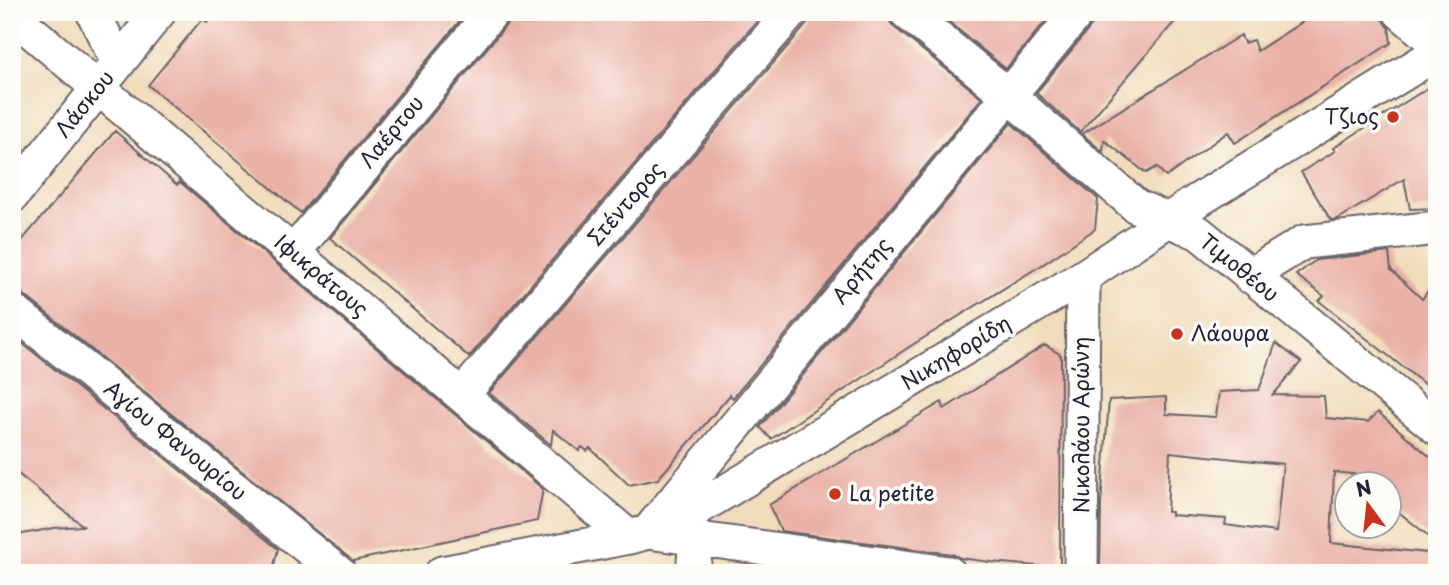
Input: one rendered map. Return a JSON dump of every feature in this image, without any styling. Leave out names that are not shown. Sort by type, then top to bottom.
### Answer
[{"type":"street","points":[[93,12],[108,75]]},
{"type":"street","name":"Λάσκου","points":[[12,196],[159,12]]},
{"type":"street","name":"Λαέρτου","points":[[293,253],[492,12]]},
{"type":"street","name":"Στέντορος","points":[[461,395],[791,12]]},
{"type":"street","name":"Τιμοθέου","points":[[906,12],[1136,206],[1168,222],[1199,233],[1437,428]]},
{"type":"street","name":"Αρήτης","points":[[639,534],[1078,12]]},
{"type":"street","points":[[1400,12],[1437,44]]},
{"type":"street","name":"Ιφικράτους","points":[[12,15],[108,75],[293,253],[461,395],[639,534]]},
{"type":"street","name":"Νικηφορίδη","points":[[442,573],[639,534],[685,516],[1083,277],[1192,204],[1437,53]]},
{"type":"street","points":[[1249,276],[1304,242],[1437,228]]},
{"type":"street","name":"Νικολάου Αρώνη","points":[[1081,573],[1083,277]]},
{"type":"street","name":"Αγίου Φανουρίου","points":[[12,310],[339,573]]},
{"type":"street","points":[[639,534],[696,539],[948,573]]},
{"type":"street","points":[[693,573],[696,539]]},
{"type":"building","points":[[215,12],[467,12],[301,213],[148,85],[202,19],[207,22]]},
{"type":"building","points":[[511,12],[765,12],[469,357],[330,238],[507,24]]},
{"type":"building","points":[[810,12],[887,12],[894,27],[982,98],[733,398],[730,395],[658,479],[629,485],[590,448],[587,451],[582,447],[579,451],[553,430],[551,445],[489,393],[806,25]]},
{"type":"building","points":[[937,12],[1053,12],[1006,69]]},
{"type":"building","points":[[1097,12],[1183,12],[1080,132],[1036,93],[1093,24]]},
{"type":"building","points":[[1318,12],[1381,12],[1382,19],[1389,28],[1391,43],[1235,143],[1228,132],[1166,177],[1157,167],[1146,173],[1104,140],[1103,152],[1082,134],[1241,35],[1244,43],[1253,40],[1257,51]]},
{"type":"building","points":[[1437,82],[1437,208],[1410,209],[1404,179],[1338,219],[1331,220],[1301,172],[1335,151],[1333,148]]},
{"type":"building","points":[[1011,123],[1098,199],[1095,229],[909,347],[771,439],[760,427]]},
{"type":"building","points":[[115,131],[177,185],[180,182],[543,489],[537,521],[353,561],[24,295],[12,291],[12,252]]},
{"type":"building","points":[[1389,252],[1391,270],[1422,299],[1437,279],[1437,394],[1319,301],[1324,296],[1296,275],[1316,260]]},
{"type":"building","points":[[12,335],[278,549],[272,573],[12,573],[12,536],[83,526],[12,469]]},
{"type":"building","points":[[1276,343],[1301,362],[1273,395],[1324,396],[1326,418],[1368,422],[1378,412],[1437,463],[1437,543],[1404,516],[1404,470],[1334,470],[1331,543],[1437,554],[1437,573],[1100,573],[1101,504],[1109,400],[1166,397],[1166,414],[1216,417],[1219,392],[1259,390]],"holes":[[[1170,452],[1283,464],[1276,532],[1225,525],[1226,519],[1171,515],[1171,512],[1167,512]]]},
{"type":"building","points":[[1045,345],[1061,355],[1060,568],[990,562],[960,558],[952,554],[781,531],[769,505],[942,402],[944,409]]},
{"type":"place","name":"Τζιος","points":[[1393,117]]},
{"type":"place","name":"Λάουρα","points":[[1177,334]]},
{"type":"place","name":"La petite","points":[[835,494]]}]
